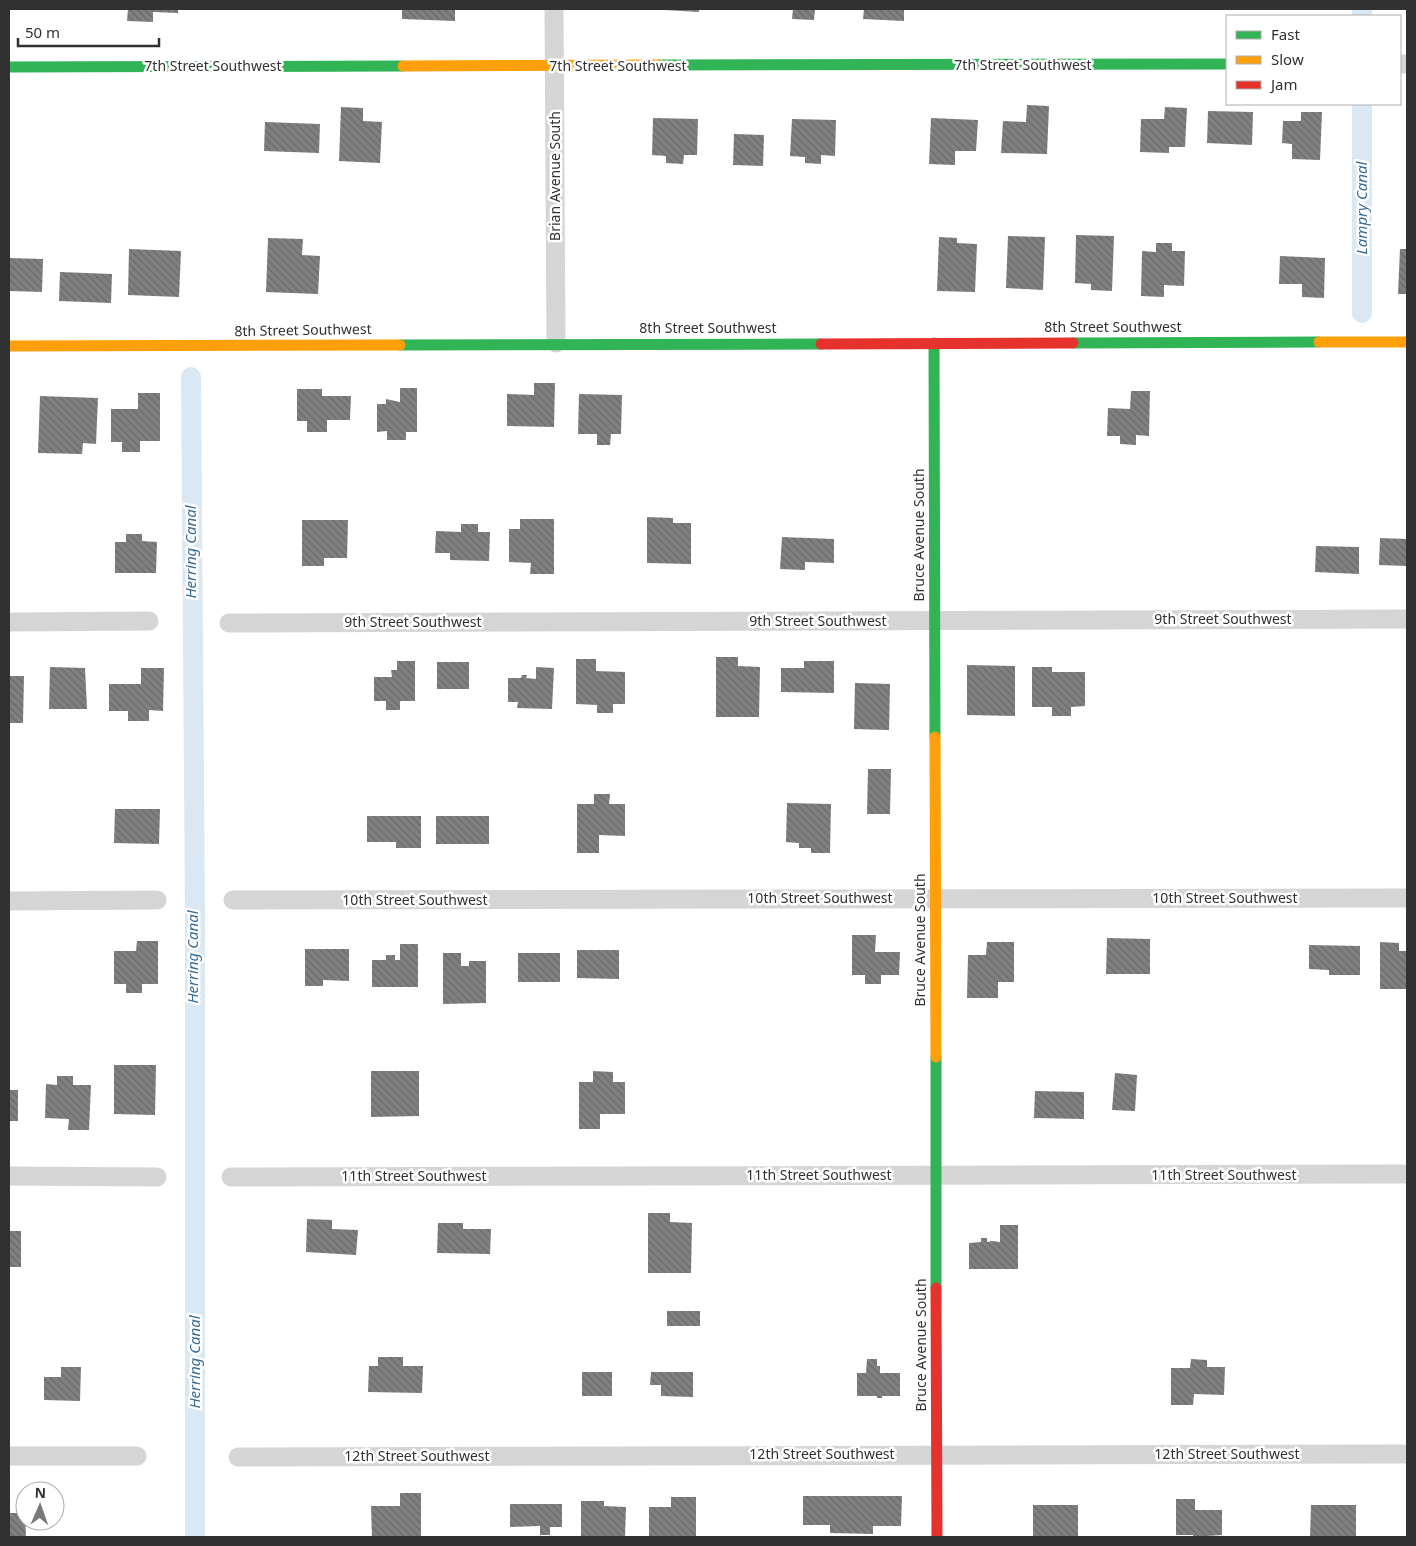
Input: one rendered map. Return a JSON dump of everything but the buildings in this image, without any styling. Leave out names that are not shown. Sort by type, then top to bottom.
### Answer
[{"type":"street","name":"Brian Avenue South","points":[[554,9],[556,343]]},
{"type":"street","name":"7th Street Southwest","points":[[9,67],[1226,64]]},
{"type":"street","name":"8th Street Southwest","points":[[9,346],[1407,342]]},
{"type":"street","name":"Bruce Avenue South","points":[[934,343],[937,1537]]},
{"type":"street","name":"9th Street Southwest","points":[[229,623],[1407,619]]},
{"type":"street","points":[[9,622],[149,621]]},
{"type":"street","name":"10th Street Southwest","points":[[234,900],[1407,898]]},
{"type":"street","points":[[9,901],[157,900]]},
{"type":"street","name":"11th Street Southwest","points":[[231,1177],[1407,1174]]},
{"type":"street","points":[[9,1176],[157,1177]]},
{"type":"street","name":"12th Street Southwest","points":[[238,1457],[1407,1454]]},
{"type":"street","points":[[9,1456],[137,1456]]},
{"type":"waterway","name":"Lampry Canal","points":[[1362,9],[1362,15]]},
{"type":"waterway","name":"Lampry Canal","points":[[1362,105],[1362,313]]},
{"type":"waterway","name":"Herring Canal","points":[[191,377],[195,914],[195,1537]]},
{"type":"traffic: fast","points":[[659,65],[1226,64]]},
{"type":"traffic: fast","points":[[9,67],[403,66]]},
{"type":"traffic: fast","points":[[1073,343],[1319,342]]},
{"type":"traffic: fast","points":[[934,343],[935,737]]},
{"type":"traffic: fast","points":[[400,345],[821,344]]},
{"type":"traffic: fast","points":[[936,1057],[936,1288]]},
{"type":"traffic: slow","points":[[403,66],[659,65]]},
{"type":"traffic: slow","points":[[1319,342],[1407,342]]},
{"type":"traffic: slow","points":[[9,346],[400,345]]},
{"type":"traffic: slow","points":[[935,737],[936,1057]]},
{"type":"traffic: jam","points":[[821,344],[1073,343]]},
{"type":"traffic: jam","points":[[936,1288],[937,1537]]}]
